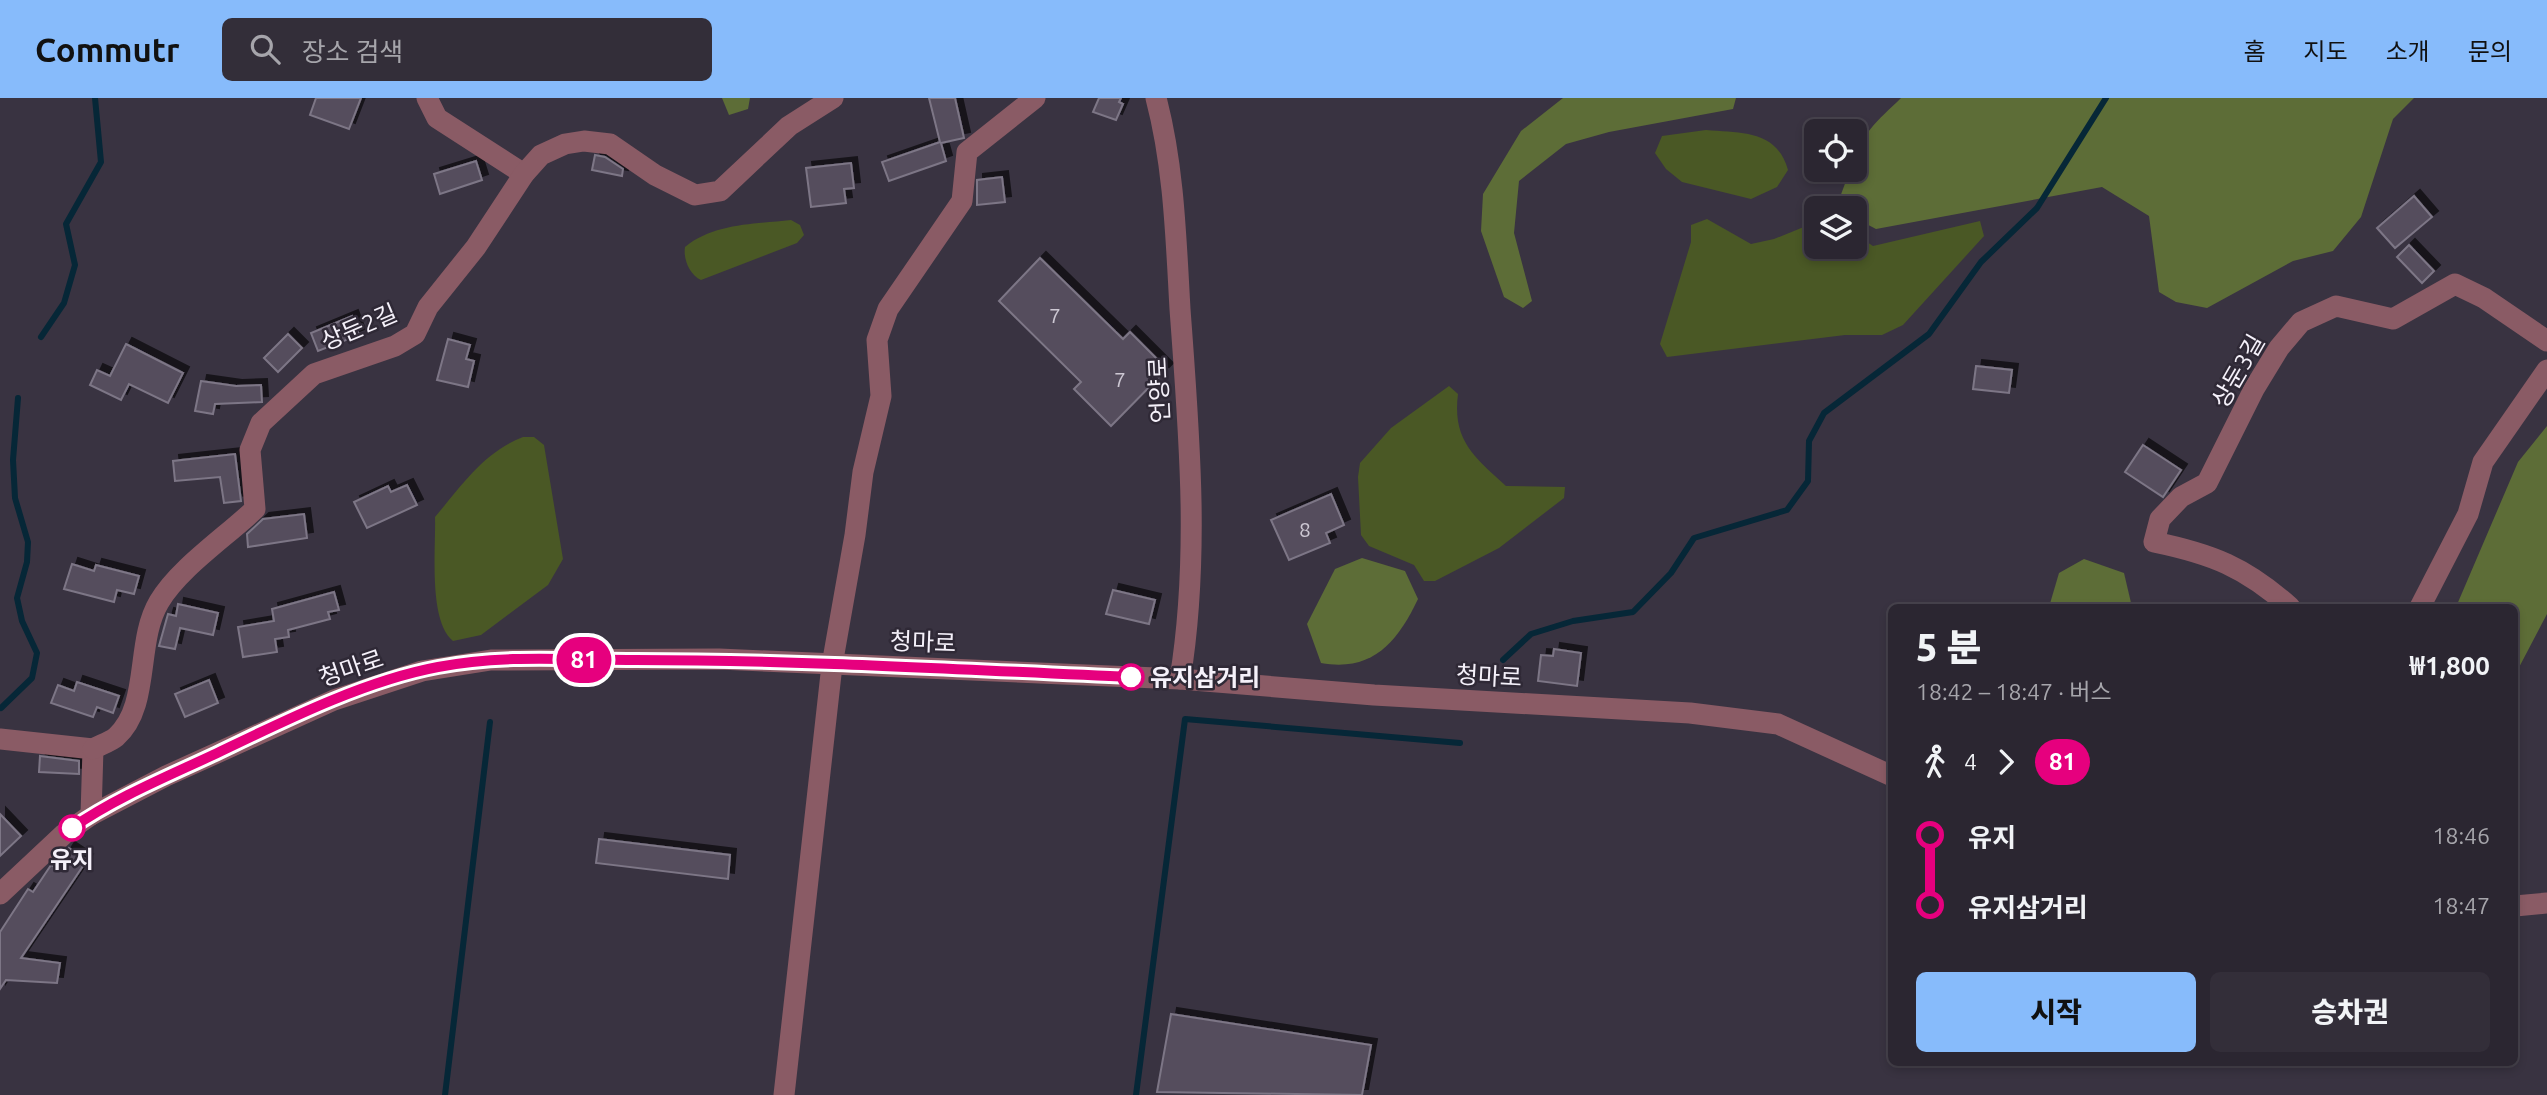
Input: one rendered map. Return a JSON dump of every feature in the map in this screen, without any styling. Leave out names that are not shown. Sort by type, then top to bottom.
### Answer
[{"type":"street","points":[[427,98],[437,118],[524,174]]},
{"type":"street","name":"상둔2길","points":[[93,749],[115,738],[128,723],[142,679],[147,626],[160,600],[184,573],[256,509],[250,450],[261,423],[314,374],[395,345],[415,334],[428,307],[476,247],[524,174],[541,155],[565,144],[584,141],[610,144],[655,175],[695,195],[720,191],[789,126],[833,98]]},
{"type":"street","points":[[784,1095],[832,664],[855,535],[863,472],[881,396],[877,340],[888,309],[962,201],[967,152],[1035,98]]},
{"type":"street","name":"언양로","points":[[1156,98],[1169,167],[1189,440],[1192,546],[1189,625],[1180,679]]},
{"type":"street","name":"상둔3길","points":[[2286,604],[2265,586],[2232,566],[2201,552],[2154,542],[2160,519],[2181,497],[2207,483],[2254,389],[2279,348],[2301,322],[2336,306],[2393,319],[2455,284],[2484,298],[2547,341]]},
{"type":"street","points":[[2422,604],[2468,514],[2483,462],[2547,370]]},
{"type":"street","name":"청마로","points":[[0,894],[31,863],[91,815],[294,717],[438,667],[522,660],[719,659],[1180,679],[1374,695],[1690,713],[1778,724],[1888,774]]},
{"type":"street","points":[[0,739],[93,749],[91,815]]},
{"type":"street","points":[[2518,906],[2547,903]]},
{"type":"green space","points":[[722,98],[750,98],[748,109],[729,115]]},
{"type":"green space","points":[[1563,98],[1736,98],[1733,109],[1609,132],[1566,144],[1519,181],[1514,233],[1532,301],[1523,308],[1504,297],[1481,231],[1483,194],[1521,131]]},
{"type":"green space","points":[[1901,98],[2414,98],[2393,119],[2361,217],[2333,251],[2293,261],[2207,308],[2176,302],[2159,292],[2149,216],[2102,187],[1876,229],[1867,224],[1867,196],[1840,196],[1846,182],[1867,182],[1867,134]]},
{"type":"green space","points":[[1706,130],[1745,133],[1767,141],[1776,147],[1788,170],[1777,187],[1751,199],[1682,182],[1666,169],[1655,153],[1662,136]]},
{"type":"green space","points":[[1707,219],[1751,244],[1774,239],[1804,227],[1804,259],[1867,259],[1867,242],[1873,246],[1980,221],[1984,236],[1903,325],[1882,335],[1845,335],[1667,357],[1660,344],[1691,242],[1691,225]]},
{"type":"green space","points":[[791,220],[800,225],[804,235],[797,243],[701,280],[688,266],[685,247],[709,233],[736,226]]},
{"type":"green space","points":[[1449,386],[1458,394],[1457,410],[1462,436],[1485,466],[1506,486],[1565,487],[1564,498],[1499,548],[1435,581],[1424,581],[1414,565],[1369,546],[1361,535],[1358,477],[1360,463],[1391,428]]},
{"type":"green space","points":[[2547,426],[2547,614],[2518,669],[2518,604],[2457,604],[2518,462]]},
{"type":"green space","points":[[523,437],[534,437],[544,445],[563,559],[548,585],[481,635],[453,641],[445,631],[437,601],[435,517],[485,460],[509,443]]},
{"type":"green space","points":[[1362,558],[1405,571],[1418,599],[1401,629],[1381,651],[1355,663],[1321,663],[1307,624],[1335,569]]},
{"type":"green space","points":[[2084,559],[2124,573],[2131,604],[2050,604],[2059,573]]},
{"type":"building","points":[[316,98],[361,98],[349,129],[310,115]]},
{"type":"building","points":[[929,98],[955,98],[964,138],[941,143],[946,161],[889,181],[882,162],[940,142]]},
{"type":"building","points":[[1099,98],[1121,98],[1119,102],[1123,104],[1116,120],[1093,112]]},
{"type":"building","points":[[595,155],[605,157],[623,169],[622,176],[592,170]]},
{"type":"building","points":[[476,161],[482,180],[440,194],[434,174]]},
{"type":"building","points":[[851,163],[854,188],[844,189],[846,203],[811,207],[806,168]]},
{"type":"building","points":[[1002,177],[1005,202],[977,205],[977,180]]},
{"type":"building","points":[[2414,196],[2432,217],[2395,248],[2377,228]]},
{"type":"building","points":[[2409,245],[2434,271],[2422,283],[2397,257]]},
{"type":"building","points":[[1040,258],[1123,339],[1130,332],[1167,369],[1111,426],[1074,389],[1081,382],[999,301]]},
{"type":"building","points":[[352,316],[359,335],[318,351],[311,333]]},
{"type":"building","points":[[288,334],[302,348],[278,372],[264,358]]},
{"type":"building","points":[[448,339],[470,345],[466,359],[474,361],[468,387],[437,380]]},
{"type":"building","points":[[126,344],[183,373],[168,403],[129,384],[121,400],[90,385],[97,370],[110,376]]},
{"type":"building","points":[[1976,366],[2012,370],[2009,393],[1973,389]]},
{"type":"building","points":[[201,381],[236,386],[261,385],[262,402],[215,404],[213,414],[195,411]]},
{"type":"building","points":[[2143,445],[2181,470],[2163,497],[2125,472]]},
{"type":"building","points":[[235,454],[241,501],[224,503],[220,477],[175,481],[173,461]]},
{"type":"building","points":[[407,485],[417,505],[367,528],[354,502],[388,486],[391,492]]},
{"type":"building","points":[[1331,494],[1344,525],[1326,533],[1330,543],[1289,560],[1271,520]]},
{"type":"building","points":[[304,514],[307,538],[248,547],[247,534],[263,519]]},
{"type":"building","points":[[72,564],[94,571],[96,565],[139,576],[134,594],[117,590],[114,602],[64,589]]},
{"type":"building","points":[[1113,590],[1155,600],[1149,624],[1106,614]]},
{"type":"building","points":[[334,592],[339,610],[328,612],[330,619],[288,630],[289,637],[275,639],[277,652],[243,657],[238,627],[274,621],[272,609]]},
{"type":"building","points":[[178,604],[218,613],[213,635],[180,628],[175,649],[159,646],[168,614],[176,616]]},
{"type":"building","points":[[1554,649],[1581,653],[1577,686],[1538,681],[1541,655],[1553,656]]},
{"type":"building","points":[[209,680],[218,703],[185,717],[175,694]]},
{"type":"building","points":[[77,682],[119,696],[113,713],[97,707],[93,717],[51,703],[58,685],[74,691]]},
{"type":"building","points":[[40,756],[79,761],[79,774],[39,772]]},
{"type":"building","points":[[0,814],[21,836],[0,856]]},
{"type":"building","points":[[599,839],[730,855],[728,879],[596,863]]},
{"type":"building","points":[[69,848],[87,860],[21,958],[60,963],[57,983],[6,980],[0,989],[0,932],[28,889],[33,892],[51,865],[56,868]]},
{"type":"building","points":[[1171,1014],[1371,1045],[1362,1095],[1157,1092]]},
{"type":"waterway","points":[[41,337],[64,303],[75,265],[66,224],[101,162],[95,98]]},
{"type":"waterway","points":[[1503,660],[1531,634],[1573,621],[1633,612],[1671,573],[1694,538],[1787,510],[1808,481],[1809,441],[1824,413],[1929,334],[1981,262],[2037,208],[2106,98]]},
{"type":"waterway","points":[[1,708],[32,678],[37,653],[22,621],[17,598],[27,562],[28,542],[15,498],[13,460],[18,398]]},
{"type":"waterway","points":[[1136,1095],[1185,719],[1460,743]]},
{"type":"waterway","points":[[445,1095],[490,722]]},
{"type":"bus line","name":"81","points":[[72,828],[91,815],[166,776],[294,717],[438,667],[491,660],[719,659],[1131,677]]},
{"type":"place","name":"유지삼거리","points":[[1131,677]]},
{"type":"place","name":"유지","points":[[72,828]]}]
